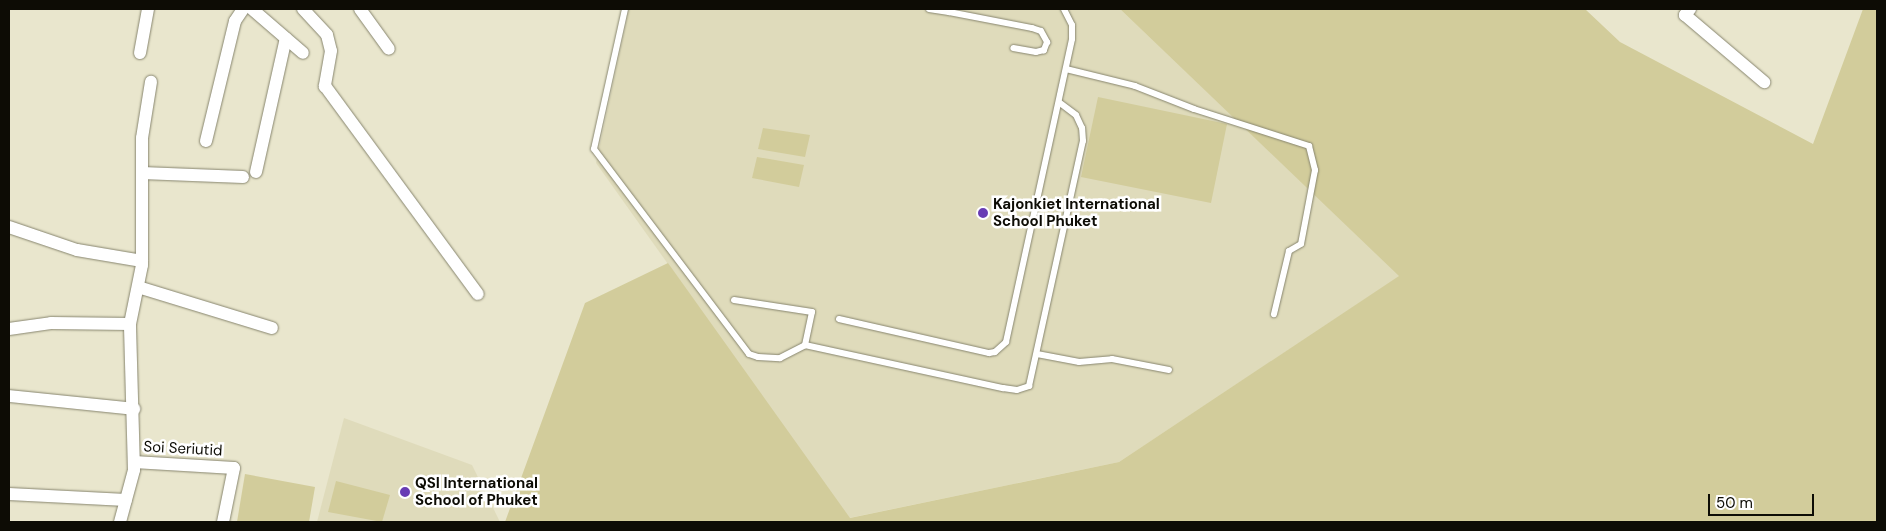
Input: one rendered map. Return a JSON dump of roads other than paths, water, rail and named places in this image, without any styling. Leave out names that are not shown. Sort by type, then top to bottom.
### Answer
[{"type":"street","points":[[140,53],[148,9]]},
{"type":"street","points":[[206,141],[235,21],[243,9]]},
{"type":"street","points":[[252,9],[304,53]]},
{"type":"street","points":[[303,9],[327,35],[331,51],[325,86],[478,294]]},
{"type":"street","points":[[360,9],[390,49]]},
{"type":"street","points":[[1690,9],[1685,15],[1764,82]]},
{"type":"street","points":[[256,172],[286,38]]},
{"type":"street","points":[[120,522],[134,462],[134,409],[130,324],[142,261],[142,138],[151,82]]},
{"type":"street","points":[[142,173],[243,177]]},
{"type":"street","points":[[9,227],[77,250],[142,261]]},
{"type":"street","points":[[138,287],[272,328]]},
{"type":"street","points":[[9,329],[52,323],[130,324]]},
{"type":"street","points":[[9,396],[134,409]]},
{"type":"street","name":"Soi Seriutid","points":[[134,462],[234,468],[223,522]]},
{"type":"street","points":[[9,494],[126,500]]},
{"type":"lane","points":[[625,9],[594,149],[749,354],[780,358],[805,345],[1017,390],[1029,386],[1038,354],[1084,141],[1076,115],[1058,102]]},
{"type":"lane","points":[[928,9],[949,11],[1032,28],[1041,32],[1047,42],[1044,50],[1036,52],[1013,48]]},
{"type":"lane","points":[[839,318],[989,353],[1001,348],[1006,342],[1066,69],[1072,25],[1064,9]]},
{"type":"lane","points":[[1066,69],[1135,86],[1194,110],[1309,146],[1315,170],[1301,244],[1289,251],[1274,314]]},
{"type":"lane","points":[[734,300],[812,312],[805,345]]},
{"type":"lane","points":[[1038,354],[1079,362],[1112,359],[1169,370]]},
{"type":"place","name":"Kajonkiet International School Phuket","points":[[983,213]]},
{"type":"place","name":"QSI International School of Phuket","points":[[405,492]]}]
